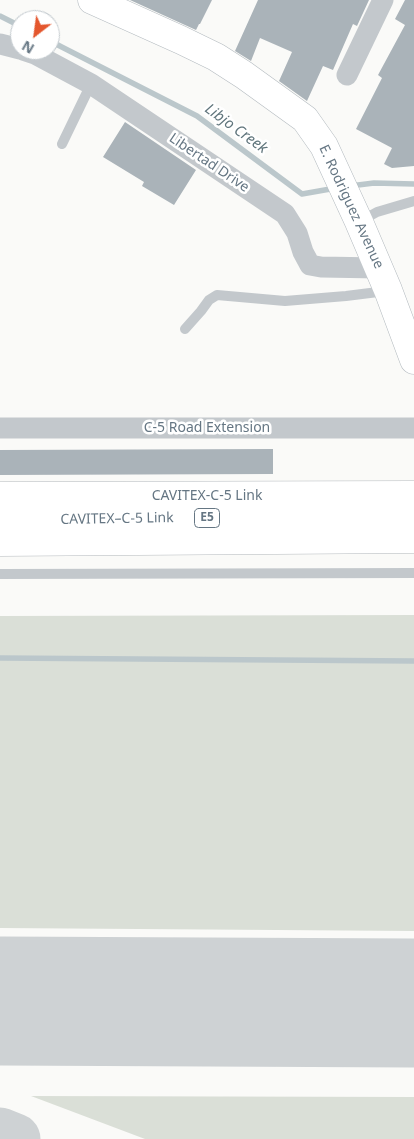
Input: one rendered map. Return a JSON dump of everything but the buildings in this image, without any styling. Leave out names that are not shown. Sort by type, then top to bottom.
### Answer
[{"type":"main road","name":"E. Rodriguez Avenue","points":[[92,0],[120,6],[216,57],[305,119],[324,146],[358,220],[384,279],[414,360]]},
{"type":"main road","name":"CAVITEX-C-5 Link","points":[[0,496],[414,495]]},
{"type":"main road","name":"CAVITEX–C-5 Link","points":[[0,521],[414,515]]},
{"type":"main road","name":"CAVITEX–C-5 Link","points":[[0,542],[414,538]]},
{"type":"street","points":[[347,75],[383,0]]},
{"type":"street","name":"Libertad Drive","points":[[47,60],[91,84],[284,214],[297,233],[303,252],[310,264],[384,279]]},
{"type":"street","name":"C-5 Road Extension","points":[[0,428],[414,428]]},
{"type":"lane","points":[[62,144],[91,84]]},
{"type":"lane","points":[[358,220],[414,201]]},
{"type":"lane","points":[[186,329],[209,300],[217,295],[285,301],[346,296],[384,279]]},
{"type":"lane","points":[[0,574],[414,573]]},
{"type":"shaded area","points":[[414,615],[414,931],[0,928],[0,616]]},
{"type":"shaded area","points":[[31,1096],[414,1097],[414,1139],[145,1139]]},
{"type":"waterway","name":"Libjo Creek","points":[[0,16],[10,21]]},
{"type":"waterway","name":"Libjo Creek","points":[[60,46],[197,116],[302,194],[336,188]]},
{"type":"waterway","name":"Libjo Creek","points":[[350,186],[374,183],[414,184]]},
{"type":"waterway","points":[[0,658],[414,661]]},
{"type":"taxiway","points":[[0,1133],[15,1139]]},
{"type":"runway","points":[[0,1001],[414,1003]]}]
